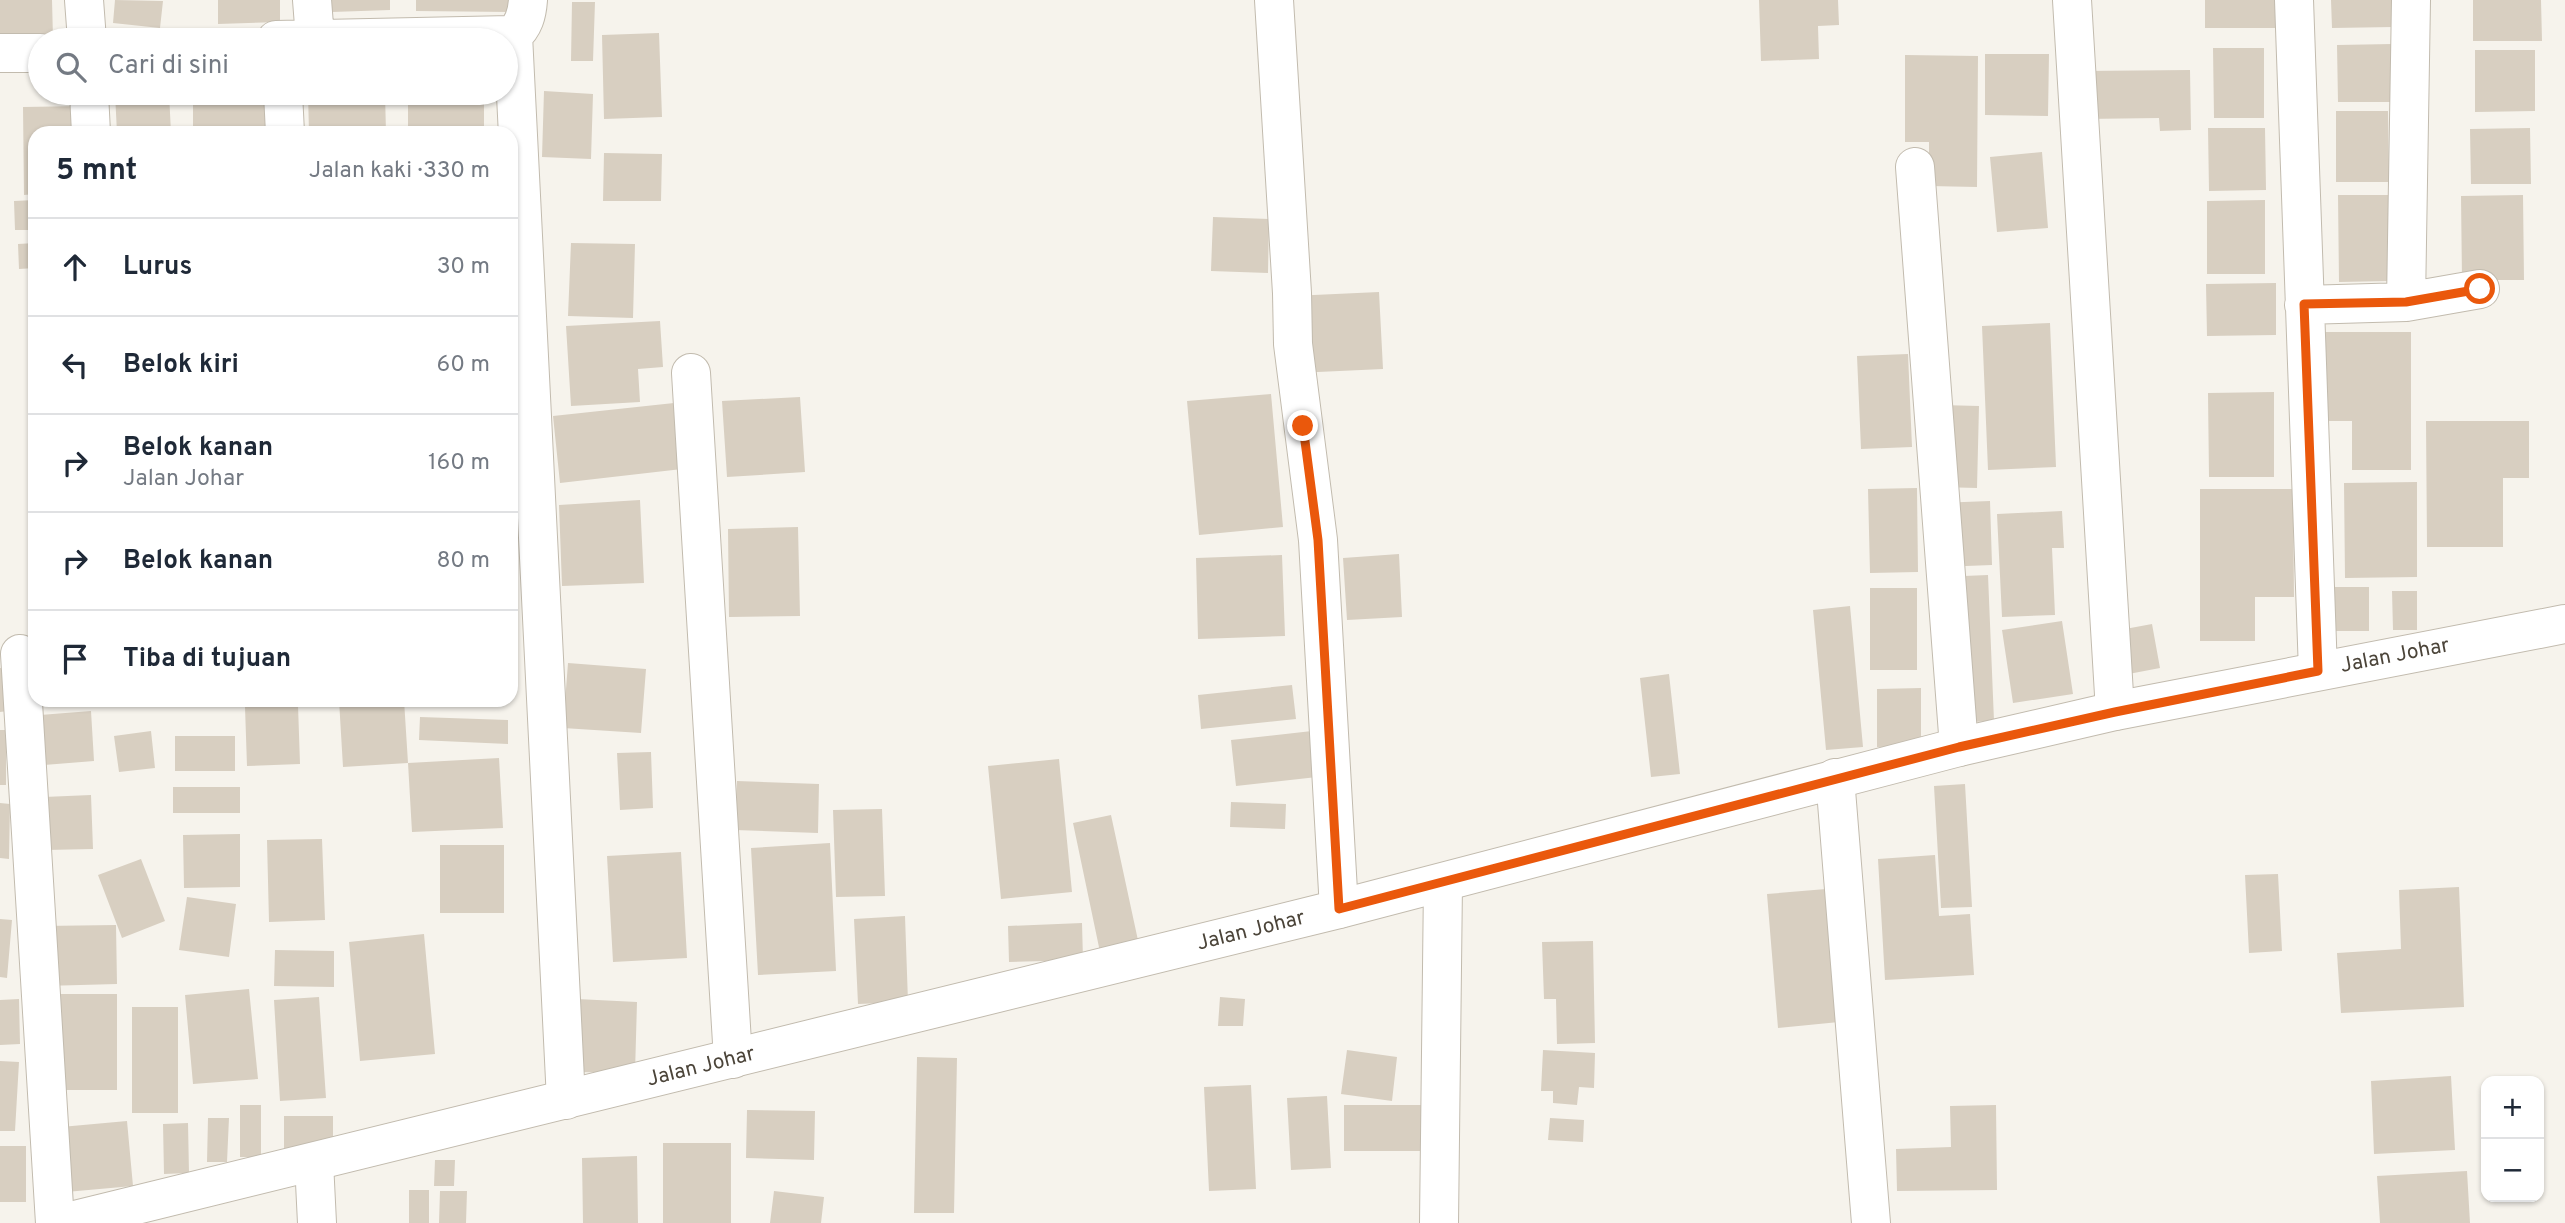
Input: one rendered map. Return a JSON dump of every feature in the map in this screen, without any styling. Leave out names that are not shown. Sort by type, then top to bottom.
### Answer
[{"type":"street","points":[[84,0],[86,28]]},
{"type":"street","points":[[295,28],[312,0]]},
{"type":"street","points":[[518,31],[526,15],[528,0]]},
{"type":"street","points":[[1274,0],[1293,344],[1318,540],[1339,909]]},
{"type":"street","points":[[2072,0],[2115,712]]},
{"type":"street","points":[[2294,0],[2318,671]]},
{"type":"street","points":[[2406,302],[2411,0]]},
{"type":"street","points":[[0,53],[28,53]]},
{"type":"street","points":[[89,105],[90,126]]},
{"type":"street","points":[[284,105],[285,126]]},
{"type":"street","points":[[516,105],[518,126]]},
{"type":"street","points":[[518,135],[566,1100]]},
{"type":"street","points":[[1915,167],[1959,747]]},
{"type":"street","points":[[2304,304],[2406,302],[2480,289]]},
{"type":"street","points":[[691,373],[733,1059]]},
{"type":"street","name":"Jalan Johar","points":[[63,1223],[1444,883],[1959,747],[2115,712],[2565,624]]},
{"type":"street","points":[[20,654],[55,1223]]},
{"type":"street","points":[[1835,778],[1871,1223]]},
{"type":"street","points":[[1439,1223],[1444,883]]},
{"type":"street","points":[[314,1162],[317,1223]]},
{"type":"building","points":[[0,0],[52,0],[53,28],[28,28],[28,38],[0,39]]},
{"type":"building","points":[[115,0],[163,1],[160,28],[113,23]]},
{"type":"building","points":[[218,0],[280,0],[280,22],[218,24]]},
{"type":"building","points":[[332,0],[390,0],[390,10],[332,12]]},
{"type":"building","points":[[416,0],[521,0],[521,12],[416,11]]},
{"type":"building","points":[[1759,0],[1838,0],[1839,25],[1818,26],[1819,59],[1761,61]]},
{"type":"building","points":[[2205,0],[2282,0],[2282,28],[2205,28]]},
{"type":"building","points":[[2331,0],[2394,0],[2394,27],[2332,28]]},
{"type":"building","points":[[2473,0],[2541,0],[2542,41],[2473,41]]},
{"type":"building","points":[[572,2],[595,2],[593,61],[571,61]]},
{"type":"building","points":[[659,33],[662,117],[604,119],[602,35]]},
{"type":"building","points":[[2392,44],[2393,102],[2338,102],[2337,45]]},
{"type":"building","points":[[2213,48],[2264,48],[2264,118],[2214,118]]},
{"type":"building","points":[[2475,50],[2535,50],[2535,111],[2475,112]]},
{"type":"building","points":[[1985,54],[2049,54],[2048,116],[1985,115]]},
{"type":"building","points":[[1905,55],[1978,56],[1977,187],[1929,186],[1929,142],[1905,142]]},
{"type":"building","points":[[2190,70],[2191,130],[2160,131],[2159,118],[2085,119],[2084,71]]},
{"type":"building","points":[[544,91],[593,94],[591,159],[542,157]]},
{"type":"building","points":[[116,105],[170,105],[171,126],[117,126]]},
{"type":"building","points":[[193,105],[276,105],[276,126],[193,126]]},
{"type":"building","points":[[308,105],[385,105],[386,126],[309,126]]},
{"type":"building","points":[[408,105],[484,105],[484,126],[408,126]]},
{"type":"building","points":[[84,106],[85,126],[28,126],[28,195],[24,195],[23,107]]},
{"type":"building","points":[[2336,111],[2388,111],[2389,182],[2336,182]]},
{"type":"building","points":[[2208,128],[2265,128],[2266,190],[2209,191]]},
{"type":"building","points":[[2530,128],[2531,184],[2471,184],[2470,129]]},
{"type":"building","points":[[2042,152],[2048,228],[1997,232],[1990,157]]},
{"type":"building","points":[[604,153],[662,154],[661,201],[603,201]]},
{"type":"building","points":[[2338,195],[2390,195],[2390,281],[2339,282]]},
{"type":"building","points":[[2523,195],[2524,280],[2462,280],[2461,196]]},
{"type":"building","points":[[28,200],[28,230],[15,230],[14,201]]},
{"type":"building","points":[[2265,200],[2265,274],[2207,274],[2207,201]]},
{"type":"building","points":[[1213,217],[1269,219],[1268,273],[1211,271]]},
{"type":"building","points":[[28,243],[28,268],[19,269],[18,244]]},
{"type":"building","points":[[571,243],[635,244],[633,318],[568,316]]},
{"type":"building","points":[[2276,283],[2276,335],[2207,336],[2206,284]]},
{"type":"building","points":[[1379,292],[1383,369],[1296,373],[1292,296]]},
{"type":"building","points":[[660,321],[663,367],[638,369],[640,402],[571,406],[566,326]]},
{"type":"building","points":[[2050,323],[2056,467],[1988,470],[1982,326]]},
{"type":"building","points":[[2323,332],[2411,332],[2411,470],[2352,470],[2352,421],[2323,421]]},
{"type":"building","points":[[1908,354],[1912,447],[1861,449],[1857,356]]},
{"type":"building","points":[[2274,392],[2274,477],[2209,477],[2208,393]]},
{"type":"building","points":[[1271,394],[1283,527],[1199,535],[1187,401]]},
{"type":"building","points":[[800,397],[805,472],[727,477],[722,401]]},
{"type":"building","points":[[674,403],[682,469],[560,483],[553,416]]},
{"type":"building","points":[[1941,405],[1979,406],[1977,488],[1939,487]]},
{"type":"building","points":[[2426,421],[2529,421],[2529,478],[2503,478],[2503,547],[2427,547]]},
{"type":"building","points":[[2417,482],[2417,577],[2345,578],[2344,483]]},
{"type":"building","points":[[1917,488],[1918,572],[1870,573],[1868,489]]},
{"type":"building","points":[[2200,489],[2293,489],[2294,597],[2255,597],[2255,641],[2200,641]]},
{"type":"building","points":[[640,500],[644,583],[562,586],[559,505]]},
{"type":"building","points":[[1990,501],[1992,565],[1940,567],[1938,503]]},
{"type":"building","points":[[2062,511],[2064,548],[2052,548],[2055,615],[2002,617],[1997,514]]},
{"type":"building","points":[[798,527],[800,616],[729,617],[728,529]]},
{"type":"building","points":[[1399,554],[1402,617],[1347,620],[1343,558]]},
{"type":"building","points":[[1282,555],[1285,636],[1198,639],[1196,558]]},
{"type":"building","points":[[1988,575],[1994,721],[1946,723],[1940,577]]},
{"type":"building","points":[[2334,587],[2369,587],[2369,631],[2334,631]]},
{"type":"building","points":[[1870,588],[1917,588],[1917,670],[1870,670]]},
{"type":"building","points":[[2392,591],[2417,591],[2417,630],[2393,630]]},
{"type":"building","points":[[1850,606],[1863,747],[1826,750],[1813,610]]},
{"type":"building","points":[[2062,621],[2073,694],[2013,703],[2002,630]]},
{"type":"building","points":[[2152,624],[2160,668],[2118,676],[2109,632]]},
{"type":"building","points":[[568,663],[646,669],[641,733],[563,728]]},
{"type":"building","points":[[0,668],[7,668],[8,711],[0,712]]},
{"type":"building","points":[[1669,674],[1680,774],[1651,777],[1640,678]]},
{"type":"building","points":[[1292,685],[1296,719],[1201,729],[1198,695]]},
{"type":"building","points":[[1921,688],[1921,746],[1877,747],[1877,689]]},
{"type":"building","points":[[245,707],[298,707],[300,764],[247,766]]},
{"type":"building","points":[[339,707],[404,707],[408,763],[343,767]]},
{"type":"building","points":[[91,711],[94,761],[44,765],[40,715]]},
{"type":"building","points":[[420,717],[508,720],[508,744],[419,740]]},
{"type":"building","points":[[0,730],[6,730],[6,785],[0,785]]},
{"type":"building","points":[[151,731],[155,768],[119,772],[114,736]]},
{"type":"building","points":[[1312,731],[1317,777],[1236,786],[1231,740]]},
{"type":"building","points":[[175,736],[235,736],[235,771],[175,771]]},
{"type":"building","points":[[651,752],[653,808],[620,810],[617,753]]},
{"type":"building","points":[[499,758],[503,828],[412,832],[408,763]]},
{"type":"building","points":[[1059,759],[1072,892],[1001,899],[988,766]]},
{"type":"building","points":[[737,781],[819,784],[818,833],[735,830]]},
{"type":"building","points":[[1965,784],[1972,907],[1941,908],[1934,786]]},
{"type":"building","points":[[173,787],[240,787],[240,813],[173,813]]},
{"type":"building","points":[[91,795],[93,849],[46,850],[44,797]]},
{"type":"building","points":[[1231,802],[1286,804],[1285,829],[1230,827]]},
{"type":"building","points":[[0,803],[10,804],[9,859],[0,858]]},
{"type":"building","points":[[882,809],[885,896],[836,897],[833,810]]},
{"type":"building","points":[[1111,815],[1139,945],[1100,952],[1073,823]]},
{"type":"building","points":[[240,834],[240,887],[184,888],[183,835]]},
{"type":"building","points":[[322,839],[325,920],[269,922],[267,840]]},
{"type":"building","points":[[830,843],[836,971],[758,975],[751,848]]},
{"type":"building","points":[[440,845],[504,845],[504,913],[440,913]]},
{"type":"building","points":[[681,852],[687,958],[613,962],[607,856]]},
{"type":"building","points":[[1935,855],[1939,916],[1970,914],[1974,975],[1885,980],[1878,859]]},
{"type":"building","points":[[141,859],[165,921],[122,938],[98,875]]},
{"type":"building","points":[[2278,874],[2282,951],[2249,953],[2245,875]]},
{"type":"building","points":[[2459,887],[2464,1007],[2341,1013],[2337,953],[2401,949],[2399,890]]},
{"type":"building","points":[[1826,889],[1839,1022],[1778,1028],[1767,894]]},
{"type":"building","points":[[187,897],[236,904],[229,957],[179,950]]},
{"type":"building","points":[[905,916],[908,1002],[858,1004],[854,919]]},
{"type":"building","points":[[0,919],[12,920],[7,978],[0,977]]},
{"type":"building","points":[[1082,923],[1083,960],[1009,962],[1008,926]]},
{"type":"building","points":[[116,925],[117,984],[44,986],[43,926]]},
{"type":"building","points":[[424,934],[435,1054],[360,1061],[349,942]]},
{"type":"building","points":[[1593,941],[1595,1043],[1557,1044],[1556,999],[1544,999],[1542,942]]},
{"type":"building","points":[[275,950],[334,951],[334,987],[274,986]]},
{"type":"building","points":[[249,989],[258,1079],[193,1084],[185,995]]},
{"type":"building","points":[[50,994],[117,994],[117,1090],[50,1090]]},
{"type":"building","points":[[319,997],[326,1098],[280,1101],[274,1000]]},
{"type":"building","points":[[1220,997],[1245,999],[1243,1026],[1218,1026]]},
{"type":"building","points":[[19,999],[20,1044],[0,1045],[0,1000]]},
{"type":"building","points":[[577,999],[637,1002],[635,1073],[575,1072]]},
{"type":"building","points":[[132,1007],[178,1007],[178,1113],[132,1113]]},
{"type":"building","points":[[1347,1050],[1397,1057],[1392,1101],[1341,1094]]},
{"type":"building","points":[[1543,1050],[1595,1053],[1594,1088],[1579,1087],[1577,1105],[1553,1103],[1553,1091],[1541,1091]]},
{"type":"building","points":[[917,1057],[957,1058],[954,1213],[914,1213]]},
{"type":"building","points":[[0,1061],[19,1062],[15,1131],[0,1131]]},
{"type":"building","points":[[2451,1076],[2455,1150],[2374,1154],[2371,1081]]},
{"type":"building","points":[[1251,1085],[1256,1189],[1209,1191],[1204,1087]]},
{"type":"building","points":[[1327,1096],[1331,1168],[1291,1170],[1287,1098]]},
{"type":"building","points":[[240,1105],[261,1105],[261,1157],[240,1157]]},
{"type":"building","points":[[1344,1105],[1421,1105],[1421,1151],[1344,1151]]},
{"type":"building","points":[[1996,1105],[1997,1190],[1897,1191],[1896,1149],[1951,1147],[1950,1106]]},
{"type":"building","points":[[747,1110],[815,1111],[814,1160],[746,1158]]},
{"type":"building","points":[[284,1116],[333,1116],[333,1155],[284,1155]]},
{"type":"building","points":[[208,1118],[229,1118],[227,1162],[207,1162]]},
{"type":"building","points":[[1550,1118],[1584,1120],[1583,1142],[1548,1140]]},
{"type":"building","points":[[127,1121],[133,1186],[66,1192],[61,1127]]},
{"type":"building","points":[[188,1123],[189,1173],[164,1174],[163,1124]]},
{"type":"building","points":[[663,1143],[731,1143],[731,1223],[663,1223]]},
{"type":"building","points":[[0,1146],[26,1146],[26,1202],[0,1202]]},
{"type":"building","points":[[637,1156],[638,1223],[583,1223],[582,1158]]},
{"type":"building","points":[[435,1160],[455,1160],[454,1186],[434,1186]]},
{"type":"building","points":[[2467,1171],[2470,1223],[2380,1223],[2377,1176]]},
{"type":"building","points":[[409,1190],[429,1190],[429,1223],[409,1223]]},
{"type":"building","points":[[440,1191],[467,1191],[466,1223],[439,1223]]},
{"type":"building","points":[[774,1191],[824,1197],[821,1223],[770,1223]]},
{"type":"route","points":[[1303,426],[1318,540],[1339,909],[1959,747],[2318,671],[2304,304],[2406,302],[2480,289]]}]
